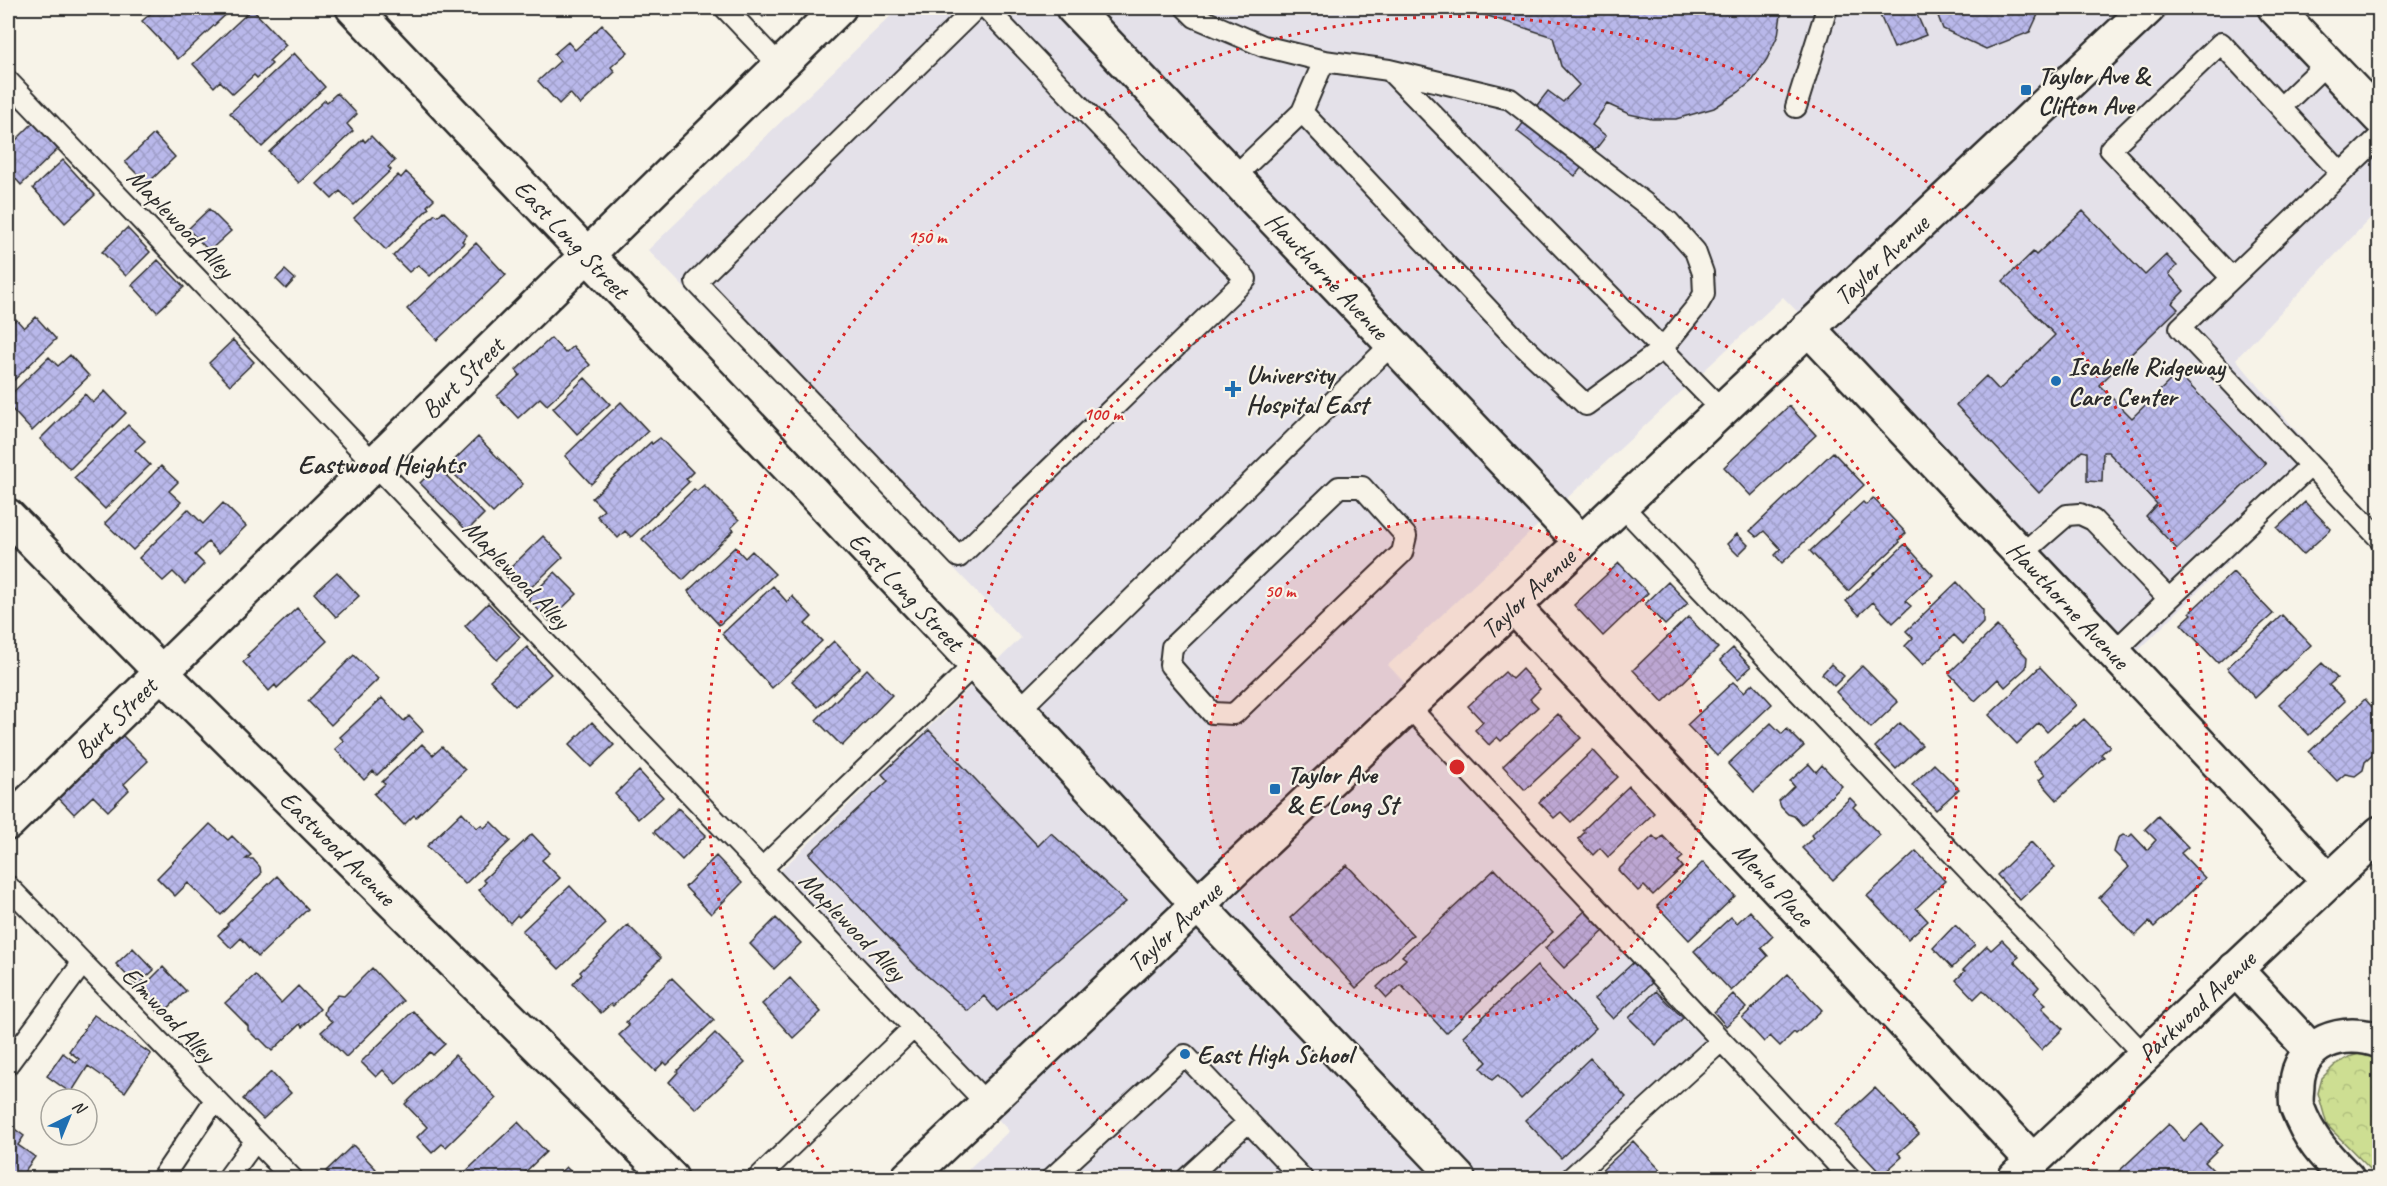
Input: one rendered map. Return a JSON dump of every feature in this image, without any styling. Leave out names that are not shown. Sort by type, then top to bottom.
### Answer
[{"type":"street","name":"East Long Street","points":[[353,8],[1019,710],[1197,904],[1458,1179]]},
{"type":"street","name":"Burt Street","points":[[8,823],[839,8]]},
{"type":"street","name":"Hawthorne Avenue","points":[[1073,8],[1581,542]]},
{"type":"street","name":"Taylor Avenue","points":[[908,1179],[2148,8]]},
{"type":"street","points":[[2275,8],[2379,118]]},
{"type":"street","name":"Hawthorne Avenue","points":[[1808,328],[2115,651],[2328,880]]},
{"type":"street","name":"Eastwood Avenue","points":[[8,516],[161,672],[671,1179]]},
{"type":"street","name":"Menlo Place","points":[[1513,606],[2024,1170]]},
{"type":"street","name":"Parkwood Avenue","points":[[2024,1170],[2379,833]]},
{"type":"street","points":[[2235,969],[2310,1049]]},
{"type":"street","points":[[2347,1179],[2315,1145],[2296,1105],[2297,1072],[2310,1049],[2337,1036],[2370,1037],[2379,1041]]},
{"type":"lane","points":[[725,8],[780,66]]},
{"type":"lane","points":[[976,8],[696,282],[959,557],[1246,279],[986,8]]},
{"type":"lane","points":[[1186,8],[1195,17],[1263,46],[1323,61],[1389,70],[1510,99],[1684,236],[1695,251],[1704,273],[1704,294],[1661,350],[1586,405],[1519,342],[1302,112]]},
{"type":"lane","points":[[1796,106],[1827,8]]},
{"type":"lane","points":[[2232,278],[2110,149],[2221,43],[2341,173]]},
{"type":"lane","points":[[1234,177],[1302,112],[1323,61]]},
{"type":"lane","points":[[2281,107],[2327,63]]},
{"type":"lane","points":[[1389,70],[1722,410]]},
{"type":"lane","name":"Maplewood Alley","points":[[8,81],[988,1105]]},
{"type":"lane","points":[[2379,136],[2180,328],[2379,539]]},
{"type":"lane","points":[[1019,710],[1392,344]]},
{"type":"lane","points":[[2115,651],[2310,466]]},
{"type":"lane","points":[[1339,487],[1362,487],[1406,536],[1402,553],[1234,714],[1212,713],[1170,665],[1172,647],[1256,565],[1339,487]]},
{"type":"lane","points":[[1621,505],[2144,1055]]},
{"type":"lane","points":[[2022,554],[2067,515],[2080,514],[2093,520],[2169,599]]},
{"type":"lane","points":[[761,869],[975,664]]},
{"type":"lane","points":[[1408,706],[1850,1179]]},
{"type":"lane","name":"Elmwood Alley","points":[[8,886],[292,1179]]},
{"type":"lane","points":[[8,1064],[82,964]]},
{"type":"lane","points":[[758,1179],[913,1028]]},
{"type":"lane","points":[[1571,1179],[1721,1041]]},
{"type":"lane","points":[[1052,1179],[1185,1055],[1302,1179]]},
{"type":"lane","points":[[162,1179],[215,1100]]},
{"type":"lane","points":[[1187,1179],[1248,1122]]},
{"type":"lane","points":[[228,1179],[255,1141]]},
{"type":"shaded area","points":[[899,8],[2257,8],[2379,133],[2379,209],[2236,359],[2325,465],[2134,655],[1783,297],[1388,665],[1722,1026],[1569,1178],[959,1178],[1009,1131],[773,878],[1021,638],[648,250]]},
{"type":"green space","points":[[2362,1053],[2379,1058],[2379,1178],[2327,1125],[2318,1093],[2322,1078],[2335,1065]]},
{"type":"building","points":[[157,8],[233,8],[178,59],[142,21]]},
{"type":"building","points":[[754,8],[773,8],[763,17]]},
{"type":"building","points":[[1463,8],[1782,8],[1778,35],[1767,59],[1753,80],[1739,92],[1714,108],[1676,119],[1652,119],[1629,114],[1607,104],[1592,125],[1606,136],[1575,176],[1517,131],[1548,91],[1563,102],[1579,85],[1561,66],[1553,37]]},
{"type":"building","points":[[1877,8],[1914,8],[1926,35],[1894,48]]},
{"type":"building","points":[[1935,8],[2041,8],[2030,32],[1986,49],[1943,29]]},
{"type":"building","points":[[252,9],[286,45],[269,61],[272,64],[257,78],[254,75],[233,94],[220,81],[214,87],[193,64]]},
{"type":"building","points":[[602,25],[628,52],[611,67],[615,72],[580,105],[570,93],[559,104],[538,81],[560,61],[554,54],[568,42],[575,50]]},
{"type":"building","points":[[294,53],[325,87],[262,147],[230,113]]},
{"type":"building","points":[[337,93],[357,114],[347,124],[353,131],[299,183],[269,152],[325,100],[327,102]]},
{"type":"building","points":[[33,123],[58,149],[21,185],[8,170],[8,148]]},
{"type":"building","points":[[154,134],[175,157],[147,184],[125,162]]},
{"type":"building","points":[[371,136],[395,161],[388,167],[391,170],[354,205],[340,191],[332,199],[317,184],[363,139],[365,142]]},
{"type":"building","points":[[63,160],[95,195],[65,223],[33,188]]},
{"type":"building","points":[[406,172],[434,199],[427,206],[429,208],[386,250],[354,218],[398,175],[401,178]]},
{"type":"building","points":[[209,209],[231,231],[209,251],[188,229]]},
{"type":"building","points":[[443,211],[467,235],[462,241],[464,243],[430,276],[418,265],[409,272],[393,256],[435,214],[438,216]]},
{"type":"building","name":"Isabelle Ridgeway Care Center","points":[[2083,211],[2145,275],[2166,255],[2177,266],[2169,274],[2184,291],[2172,303],[2178,309],[2099,385],[2132,418],[2178,373],[2266,464],[2177,549],[2146,516],[2157,504],[2108,452],[2103,452],[2102,482],[2087,481],[2087,452],[2082,451],[2039,493],[1956,405],[1986,376],[1999,390],[2055,335],[2003,281],[2033,252],[2036,255]]},
{"type":"building","points":[[127,228],[150,252],[126,276],[102,252]]},
{"type":"building","points":[[476,243],[506,275],[437,340],[407,309]]},
{"type":"building","points":[[158,260],[184,287],[157,312],[132,285]]},
{"type":"building","points":[[285,270],[295,279],[286,289],[276,279]]},
{"type":"building","points":[[36,317],[56,339],[8,386],[8,327],[16,319],[24,328]]},
{"type":"building","points":[[551,338],[565,353],[573,346],[590,365],[547,405],[540,398],[518,418],[497,396],[520,375],[516,370]]},
{"type":"building","points":[[233,340],[254,362],[230,385],[209,363]]},
{"type":"building","points":[[70,355],[89,376],[32,431],[8,405],[8,397],[49,357],[58,366]]},
{"type":"building","points":[[585,378],[610,404],[577,434],[553,408]]},
{"type":"building","points":[[105,391],[126,413],[70,469],[40,439],[85,394],[93,403]]},
{"type":"building","points":[[621,402],[648,431],[591,484],[565,456]]},
{"type":"building","points":[[1789,406],[1816,435],[1751,496],[1724,467]]},
{"type":"building","points":[[128,425],[145,441],[135,450],[150,465],[105,509],[74,478]]},
{"type":"building","points":[[478,437],[523,484],[493,513],[447,467]]},
{"type":"building","points":[[660,438],[693,472],[686,479],[689,482],[631,537],[625,531],[618,538],[597,516],[604,510],[592,498],[651,442],[652,444]]},
{"type":"building","points":[[1833,452],[1864,485],[1782,563],[1775,555],[1781,549],[1764,531],[1757,537],[1750,531]]},
{"type":"building","points":[[161,466],[178,482],[169,491],[181,502],[133,550],[105,523]]},
{"type":"building","points":[[437,466],[484,514],[467,531],[420,483]]},
{"type":"building","points":[[704,485],[739,520],[731,528],[734,530],[683,580],[642,539],[694,489],[697,491]]},
{"type":"building","points":[[1873,498],[1906,533],[1899,540],[1900,542],[1848,591],[1810,551],[1863,502],[1866,505]]},
{"type":"building","points":[[2305,502],[2331,529],[2303,555],[2277,528]]},
{"type":"building","points":[[223,503],[246,526],[219,553],[208,542],[195,555],[204,564],[185,584],[173,572],[163,581],[139,558],[188,509],[203,524]]},
{"type":"building","points":[[1737,534],[1748,545],[1738,555],[1727,544]]},
{"type":"building","points":[[543,536],[563,557],[524,594],[504,574]]},
{"type":"building","points":[[1905,544],[1933,575],[1905,601],[1911,606],[1893,623],[1873,602],[1859,615],[1846,601]]},
{"type":"building","points":[[735,547],[745,558],[752,551],[775,574],[719,625],[688,591]]},
{"type":"building","points":[[1619,563],[1648,593],[1603,636],[1574,605]]},
{"type":"building","points":[[337,572],[359,596],[336,617],[314,593]]},
{"type":"building","points":[[555,572],[577,594],[549,621],[528,599]]},
{"type":"building","points":[[2233,572],[2273,614],[2218,663],[2181,624],[2192,614],[2190,612]]},
{"type":"building","points":[[1668,582],[1688,603],[1665,625],[1645,604]]},
{"type":"building","points":[[1957,582],[1983,610],[1983,623],[1963,644],[1954,635],[1923,665],[1905,646],[1913,638],[1906,631]]},
{"type":"building","points":[[773,586],[787,602],[792,596],[812,617],[805,624],[822,641],[772,688],[722,634]]},
{"type":"building","points":[[488,603],[520,637],[497,660],[465,626]]},
{"type":"building","points":[[297,608],[327,641],[277,688],[275,685],[269,691],[243,662],[249,657],[247,655]]},
{"type":"building","points":[[2282,615],[2311,645],[2255,698],[2227,668]]},
{"type":"building","points":[[1688,617],[1718,648],[1663,702],[1633,670]]},
{"type":"building","points":[[1997,626],[2027,657],[2026,668],[2005,687],[1998,679],[1975,701],[1949,673]]},
{"type":"building","points":[[834,641],[860,668],[818,707],[792,681]]},
{"type":"building","points":[[527,647],[551,674],[515,706],[490,680]]},
{"type":"building","points":[[1733,648],[1751,667],[1738,679],[1720,660]]},
{"type":"building","points":[[354,655],[378,679],[331,725],[308,701]]},
{"type":"building","points":[[2322,663],[2337,678],[2329,685],[2345,701],[2309,735],[2279,704]]},
{"type":"building","points":[[1831,664],[1844,676],[1834,686],[1822,674]]},
{"type":"building","points":[[1862,666],[1898,702],[1871,728],[1836,692]]},
{"type":"building","points":[[2040,667],[2076,705],[2047,732],[2039,723],[2017,744],[1989,715]]},
{"type":"building","points":[[867,669],[892,695],[842,746],[816,720]]},
{"type":"building","points":[[1522,669],[1540,689],[1530,699],[1538,707],[1501,741],[1497,737],[1489,745],[1475,730],[1483,722],[1468,706],[1505,672],[1512,679]]},
{"type":"building","points":[[1733,682],[1744,692],[1753,683],[1772,704],[1717,756],[1687,725]]},
{"type":"building","points":[[382,698],[404,721],[409,716],[423,731],[377,775],[373,771],[364,780],[335,749],[344,741],[340,737]]},
{"type":"building","points":[[2365,699],[2372,707],[2380,700],[2380,748],[2365,762],[2363,770],[2355,776],[2345,774],[2337,781],[2309,752]]},
{"type":"building","points":[[1558,714],[1581,738],[1525,790],[1503,766]]},
{"type":"building","points":[[2084,719],[2110,746],[2101,754],[2104,757],[2057,800],[2039,780],[2045,775],[2033,762],[2074,725],[2075,727]]},
{"type":"building","points":[[592,722],[614,745],[591,767],[569,745]]},
{"type":"building","points":[[1771,723],[1782,734],[1787,729],[1804,746],[1754,792],[1728,764]]},
{"type":"building","points":[[1900,723],[1922,745],[1896,769],[1875,747]]},
{"type":"building","points":[[114,727],[148,761],[124,784],[129,790],[108,811],[93,796],[74,814],[50,789]]},
{"type":"building","points":[[929,730],[1038,846],[1051,833],[1126,902],[997,1011],[984,996],[968,1011],[916,966],[809,854],[888,781],[882,774]]},
{"type":"building","points":[[422,744],[433,755],[442,747],[465,770],[416,817],[414,815],[404,825],[374,794],[385,784],[382,782]]},
{"type":"building","points":[[1593,750],[1618,777],[1571,822],[1561,812],[1554,818],[1539,802]]},
{"type":"building","points":[[1809,764],[1816,772],[1822,765],[1842,786],[1802,825],[1781,807],[1779,801],[1794,786],[1790,781]]},
{"type":"building","points":[[1934,764],[1959,789],[1936,810],[1912,785]]},
{"type":"building","points":[[639,771],[663,797],[638,819],[615,794]]},
{"type":"building","points":[[1629,786],[1654,813],[1608,857],[1600,848],[1593,855],[1578,839],[1585,832],[1583,830]]},
{"type":"building","points":[[1850,798],[1856,804],[1853,807],[1880,835],[1833,880],[1802,848],[1813,838],[1811,835]]},
{"type":"building","points":[[678,808],[706,835],[682,860],[654,832]]},
{"type":"building","points":[[462,812],[477,828],[481,825],[484,828],[491,822],[510,841],[465,884],[427,846]]},
{"type":"building","points":[[2158,816],[2188,847],[2181,853],[2205,878],[2154,927],[2149,922],[2135,936],[2099,898],[2129,867],[2114,852],[2118,838],[2123,835],[2129,837],[2132,834],[2147,850],[2156,840],[2145,829]]},
{"type":"building","points":[[210,824],[228,840],[232,836],[251,855],[246,859],[253,859],[260,867],[261,874],[221,915],[188,883],[175,896],[157,878]]},
{"type":"building","points":[[532,834],[550,853],[542,860],[560,878],[510,923],[479,890],[486,882],[483,880]]},
{"type":"building","points":[[1653,836],[1658,841],[1663,836],[1683,857],[1678,861],[1683,867],[1653,895],[1644,886],[1638,891],[1618,870]]},
{"type":"building","points":[[2031,842],[2055,867],[2020,900],[1997,875]]},
{"type":"building","points":[[1916,851],[1945,881],[1916,908],[1928,921],[1908,939],[1867,896]]},
{"type":"building","points":[[716,856],[742,883],[711,914],[685,887]]},
{"type":"building","points":[[1703,862],[1735,896],[1689,940],[1657,906]]},
{"type":"building","points":[[1347,865],[1413,935],[1356,988],[1290,918]]},
{"type":"building","points":[[1495,869],[1553,932],[1446,1033],[1401,985],[1387,998],[1377,987],[1406,959],[1402,956]]},
{"type":"building","points":[[277,876],[308,909],[258,957],[241,938],[231,948],[218,935]]},
{"type":"building","points":[[570,886],[606,924],[559,969],[522,931]]},
{"type":"building","points":[[1586,910],[1605,930],[1564,968],[1545,948]]},
{"type":"building","points":[[1750,911],[1773,936],[1761,948],[1768,956],[1731,991],[1694,951],[1731,917],[1737,923]]},
{"type":"building","points":[[776,918],[801,943],[774,969],[750,944]]},
{"type":"building","points":[[628,925],[661,958],[613,1006],[611,1004],[601,1013],[573,984],[582,974],[580,972]]},
{"type":"building","points":[[1955,925],[1975,945],[1952,968],[1933,948]]},
{"type":"building","points":[[2002,940],[2019,957],[2014,961],[2039,987],[2034,993],[2046,1004],[2042,1008],[2063,1029],[2041,1050],[1983,990],[1974,999],[1956,980],[1987,946],[1991,950]]},
{"type":"building","points":[[133,948],[154,970],[137,986],[116,964]]},
{"type":"building","points":[[1634,962],[1653,982],[1613,1019],[1594,999]]},
{"type":"building","points":[[1537,966],[1596,1028],[1521,1099],[1498,1075],[1492,1080],[1481,1068],[1487,1062],[1463,1036]]},
{"type":"building","points":[[163,967],[186,991],[161,1015],[139,991]]},
{"type":"building","points":[[372,968],[403,1001],[346,1057],[321,1032],[332,1022],[324,1014],[326,1007],[338,995],[344,996]]},
{"type":"building","points":[[1788,974],[1822,1010],[1780,1046],[1770,1036],[1764,1042],[1742,1018]]},
{"type":"building","points":[[255,975],[281,1003],[298,986],[320,1009],[302,1027],[300,1024],[272,1051],[248,1030],[248,1026],[225,1003]]},
{"type":"building","points":[[672,978],[714,1020],[667,1065],[664,1062],[655,1071],[619,1035],[629,1026],[626,1022]]},
{"type":"building","points":[[790,978],[821,1012],[793,1038],[762,1004]]},
{"type":"building","points":[[1656,991],[1683,1018],[1656,1045],[1629,1018]]},
{"type":"building","points":[[1733,994],[1746,1008],[1726,1026],[1714,1012]]},
{"type":"building","points":[[413,1011],[445,1044],[433,1055],[430,1052],[396,1084],[383,1070],[376,1077],[361,1062]]},
{"type":"building","points":[[94,1015],[151,1054],[125,1092],[88,1066],[75,1087],[63,1087],[47,1076],[63,1053],[76,1063],[79,1059],[69,1051]]},
{"type":"building","points":[[715,1033],[745,1063],[696,1109],[669,1082]]},
{"type":"building","points":[[455,1055],[496,1098],[446,1147],[442,1144],[432,1153],[417,1137],[427,1127],[405,1104]]},
{"type":"building","points":[[1590,1058],[1626,1097],[1561,1158],[1525,1120]]},
{"type":"building","points":[[271,1072],[291,1093],[263,1119],[243,1099]]},
{"type":"building","points":[[1875,1088],[1919,1134],[1898,1153],[1902,1157],[1882,1175],[1835,1125]]},
{"type":"building","points":[[518,1122],[546,1152],[519,1178],[459,1178]]},
{"type":"building","points":[[8,1124],[24,1136],[18,1145],[35,1157],[24,1172],[32,1178],[8,1178]]},
{"type":"building","points":[[2169,1124],[2184,1141],[2202,1124],[2222,1145],[2205,1162],[2221,1178],[2121,1178],[2116,1174]]},
{"type":"building","points":[[1633,1141],[1665,1175],[1661,1178],[1594,1178]]},
{"type":"building","points":[[353,1145],[376,1169],[366,1178],[333,1178],[326,1171]]},
{"type":"building","points":[[566,1167],[577,1178],[554,1178]]},
{"type":"place","name":"Taylor Ave & Clifton Ave","points":[[2026,90]]},
{"type":"place","name":"Isabelle Ridgeway Care Center","points":[[2056,381]]},
{"type":"place","name":"University Hospital East","points":[[1233,389]]},
{"type":"place","name":"Taylor Ave & E Long St","points":[[1275,789]]},
{"type":"place","name":"East High School","points":[[1185,1054]]},
{"type":"district","name":"Eastwood Heights","points":[[381,464]]}]
